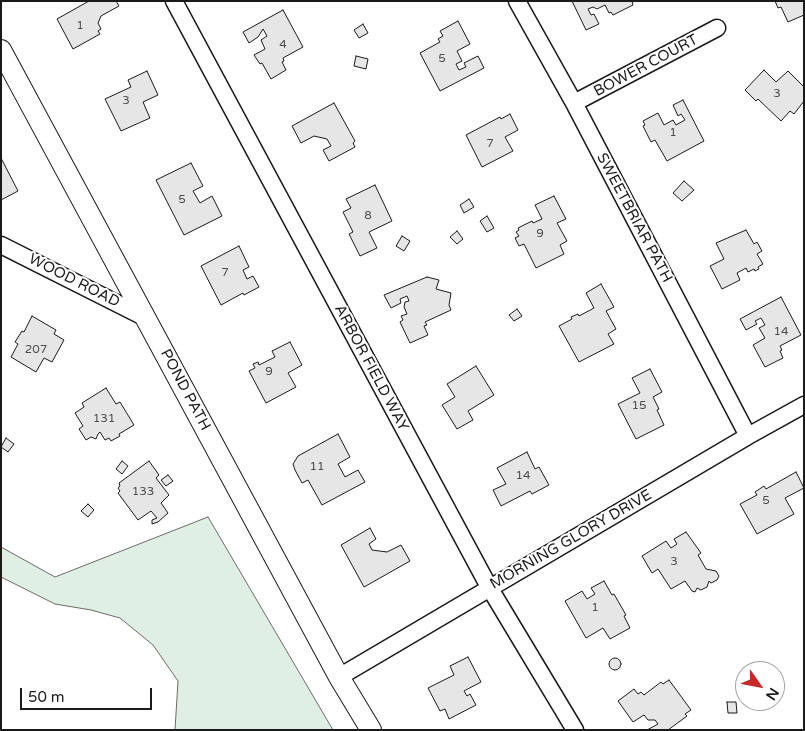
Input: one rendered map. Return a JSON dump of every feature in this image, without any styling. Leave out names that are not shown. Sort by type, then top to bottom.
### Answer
[{"type":"street","name":"ARBOR FIELD WAY","points":[[174,1],[489,588],[575,730]]},
{"type":"street","name":"SWEETBRIAR PATH","points":[[517,1],[574,104],[748,436]]},
{"type":"street","name":"BOWER COURT","points":[[574,104],[718,28]]},
{"type":"street","name":"POND PATH","points":[[1,50],[339,677],[370,730]]},
{"type":"street","name":"WOOD ROAD","points":[[1,245],[146,318]]},
{"type":"street","name":"MORNING GLORY DRIVE","points":[[339,677],[748,436],[804,405]]},
{"type":"green space","points":[[208,517],[333,730],[175,730],[178,681],[153,645],[120,618],[91,610],[55,604],[1,577],[1,547],[55,577]]},
{"type":"building","points":[[89,1],[116,1],[119,6],[101,16],[98,23],[101,29],[98,31],[100,34],[73,49],[57,19]]},
{"type":"building","points":[[572,1],[632,1],[633,5],[613,15],[611,12],[609,13],[605,5],[597,9],[593,7],[588,9],[591,15],[594,14],[599,24],[586,30]]},
{"type":"building","points":[[775,1],[804,1],[804,15],[788,22],[781,7],[778,8]]},
{"type":"building","points":[[283,10],[303,47],[283,58],[284,61],[282,62],[286,70],[271,79],[262,63],[260,64],[254,55],[265,49],[261,40],[267,36],[263,29],[258,37],[249,43],[243,32]]},
{"type":"building","points":[[458,21],[470,44],[457,51],[462,61],[456,64],[459,70],[466,67],[464,63],[478,56],[484,68],[440,91],[420,53],[440,42],[438,39],[443,36],[440,31]]},
{"type":"building","points":[[363,24],[368,33],[359,38],[354,30]]},
{"type":"building","points":[[356,56],[368,59],[366,69],[354,66]]},
{"type":"building","points":[[764,70],[776,82],[788,71],[804,87],[804,101],[794,114],[790,111],[781,121],[758,99],[756,101],[745,90]]},
{"type":"building","points":[[147,71],[158,95],[143,102],[150,118],[121,131],[105,99],[131,87],[128,80]]},
{"type":"building","points":[[683,100],[704,141],[667,161],[655,140],[651,142],[643,126],[645,125],[643,121],[658,113],[664,125],[673,120],[676,125],[685,120],[681,114],[678,116],[673,105]]},
{"type":"building","points":[[334,103],[355,141],[353,143],[355,147],[329,161],[323,150],[331,146],[327,139],[314,136],[301,143],[292,126]]},
{"type":"building","points":[[510,114],[518,130],[505,137],[513,151],[482,167],[466,135],[500,117],[501,119]]},
{"type":"building","points":[[1,158],[18,191],[1,200]]},
{"type":"building","points":[[191,163],[203,186],[193,191],[200,203],[212,196],[222,216],[184,235],[156,180]]},
{"type":"building","points":[[684,181],[694,190],[682,201],[673,193]]},
{"type":"building","points":[[375,185],[392,221],[369,232],[377,248],[360,256],[349,234],[353,232],[343,212],[351,208],[346,199]]},
{"type":"building","points":[[554,196],[566,219],[557,223],[567,241],[560,245],[564,254],[536,268],[524,244],[519,246],[515,238],[519,236],[516,232],[519,230],[518,228],[532,221],[533,223],[542,219],[535,205]]},
{"type":"building","points":[[469,199],[474,207],[464,213],[460,205]]},
{"type":"building","points":[[487,216],[494,228],[487,232],[480,221]]},
{"type":"building","points":[[746,230],[754,244],[757,242],[762,251],[757,254],[763,264],[755,271],[754,269],[748,272],[746,268],[737,273],[740,280],[722,289],[710,266],[724,259],[716,243]]},
{"type":"building","points":[[457,231],[463,239],[457,244],[450,237]]},
{"type":"building","points":[[402,236],[410,241],[404,251],[396,246]]},
{"type":"building","points":[[239,246],[249,267],[243,270],[247,279],[253,276],[259,287],[221,305],[201,266]]},
{"type":"building","points":[[427,277],[439,280],[436,289],[451,293],[449,305],[451,310],[425,322],[427,325],[424,326],[428,335],[410,343],[400,322],[403,320],[401,316],[407,314],[404,307],[405,302],[409,301],[407,296],[400,299],[401,303],[391,308],[384,295]]},
{"type":"building","points":[[601,284],[614,307],[606,311],[616,329],[608,334],[614,344],[579,362],[559,326],[572,319],[571,317],[578,314],[579,316],[594,308],[586,293]]},
{"type":"building","points":[[781,297],[801,335],[780,346],[783,358],[765,367],[753,345],[765,338],[759,328],[765,325],[761,318],[755,321],[757,324],[746,330],[740,319]]},
{"type":"building","points":[[517,309],[522,316],[514,321],[509,315]]},
{"type":"building","points":[[32,316],[56,330],[54,334],[64,340],[52,362],[44,358],[36,372],[11,357],[18,344],[15,342],[22,331],[24,332]]},
{"type":"building","points":[[290,342],[302,365],[288,373],[296,387],[266,403],[249,371],[255,368],[253,364],[258,362],[259,365],[275,357],[272,351]]},
{"type":"building","points":[[476,366],[494,395],[468,411],[473,420],[457,429],[442,405],[455,397],[447,384]]},
{"type":"building","points":[[650,369],[662,392],[653,397],[664,425],[636,439],[618,404],[640,393],[632,378]]},
{"type":"building","points":[[106,388],[116,404],[120,402],[134,425],[111,441],[109,438],[105,440],[100,432],[96,439],[91,437],[86,440],[79,429],[83,426],[75,413],[84,407],[82,403]]},
{"type":"building","points":[[338,434],[350,457],[338,464],[345,477],[358,470],[365,482],[322,505],[308,480],[302,483],[293,464],[298,456]]},
{"type":"building","points":[[6,438],[14,444],[8,452],[1,447]]},
{"type":"building","points":[[527,452],[535,469],[539,467],[549,485],[532,494],[530,491],[501,506],[493,490],[506,484],[497,468]]},
{"type":"building","points":[[122,461],[128,466],[122,474],[116,469]]},
{"type":"building","points":[[149,461],[159,475],[156,478],[169,495],[161,503],[168,513],[158,522],[152,524],[152,520],[157,518],[151,511],[138,520],[118,493],[120,491],[118,488],[120,486],[119,483]]},
{"type":"building","points":[[796,472],[804,488],[785,498],[794,514],[757,534],[740,504],[757,495],[755,492],[764,486],[766,489]]},
{"type":"building","points":[[168,475],[173,481],[166,486],[161,480]]},
{"type":"building","points":[[88,504],[94,510],[88,517],[81,511]]},
{"type":"building","points":[[370,528],[376,539],[369,544],[372,550],[387,552],[401,545],[410,561],[364,587],[341,545]]},
{"type":"building","points":[[686,532],[701,553],[698,555],[706,569],[716,571],[719,576],[717,580],[711,583],[709,581],[707,587],[701,590],[697,588],[695,592],[692,591],[685,581],[671,589],[658,569],[652,573],[642,556],[666,541],[671,548],[677,544],[674,539]]},
{"type":"building","points":[[604,581],[626,615],[624,616],[630,628],[610,639],[603,628],[586,638],[565,601],[582,591],[587,599],[595,594],[591,588]]},
{"type":"building","points":[[468,657],[481,682],[464,691],[467,696],[470,694],[476,705],[449,719],[445,709],[440,711],[428,688],[454,675],[450,666]]},
{"type":"building","points":[[615,658],[621,664],[615,670],[609,664]]},
{"type":"building","points":[[669,680],[691,710],[685,714],[687,716],[668,730],[647,730],[658,724],[655,720],[648,720],[644,715],[633,722],[618,701],[634,689],[638,694],[641,692],[644,695],[661,682],[663,684]]},
{"type":"building","points":[[727,702],[735,702],[735,711],[737,713],[728,713]]}]
